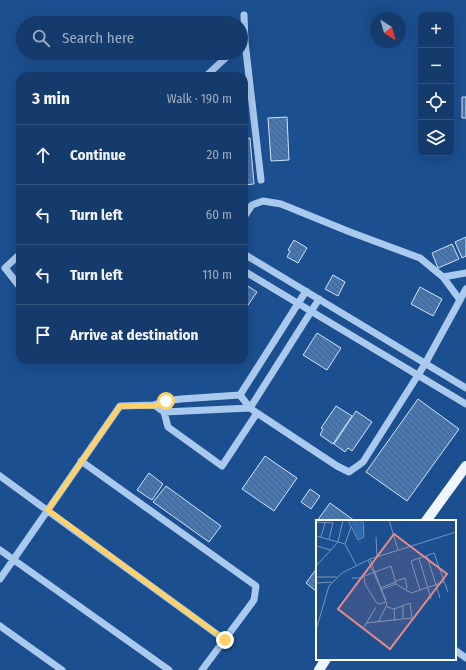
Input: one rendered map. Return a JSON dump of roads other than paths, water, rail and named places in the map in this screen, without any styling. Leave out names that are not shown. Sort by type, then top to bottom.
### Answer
[{"type":"main road","points":[[427,520],[466,466]]},
{"type":"main road","points":[[318,670],[325,660]]},
{"type":"street","points":[[210,72],[223,60]]},
{"type":"street","points":[[245,60],[247,72]]},
{"type":"street","points":[[248,82],[261,180]]},
{"type":"street","points":[[248,211],[252,205],[263,201],[281,204],[420,258],[443,277],[460,300]]},
{"type":"street","points":[[248,256],[466,388]]},
{"type":"street","points":[[16,258],[5,268],[16,282]]},
{"type":"street","points":[[248,273],[466,404]]},
{"type":"street","points":[[443,277],[466,273]]},
{"type":"street","points":[[240,395],[250,408],[257,413],[337,466],[349,472],[363,462],[425,364],[466,289]]},
{"type":"street","points":[[240,395],[306,291]]},
{"type":"street","points":[[250,408],[319,299]]},
{"type":"street","points":[[0,579],[120,406],[154,406],[166,401],[181,399],[240,395]]},
{"type":"street","points":[[166,401],[164,412],[168,426],[222,466],[257,413]]},
{"type":"street","points":[[154,406],[164,412],[250,408]]},
{"type":"street","points":[[81,461],[256,586],[254,600],[202,670]]},
{"type":"street","points":[[0,476],[225,640]]},
{"type":"street","points":[[0,550],[169,670]]},
{"type":"street","points":[[0,626],[62,670]]},
{"type":"street","points":[[456,651],[466,658]]}]
